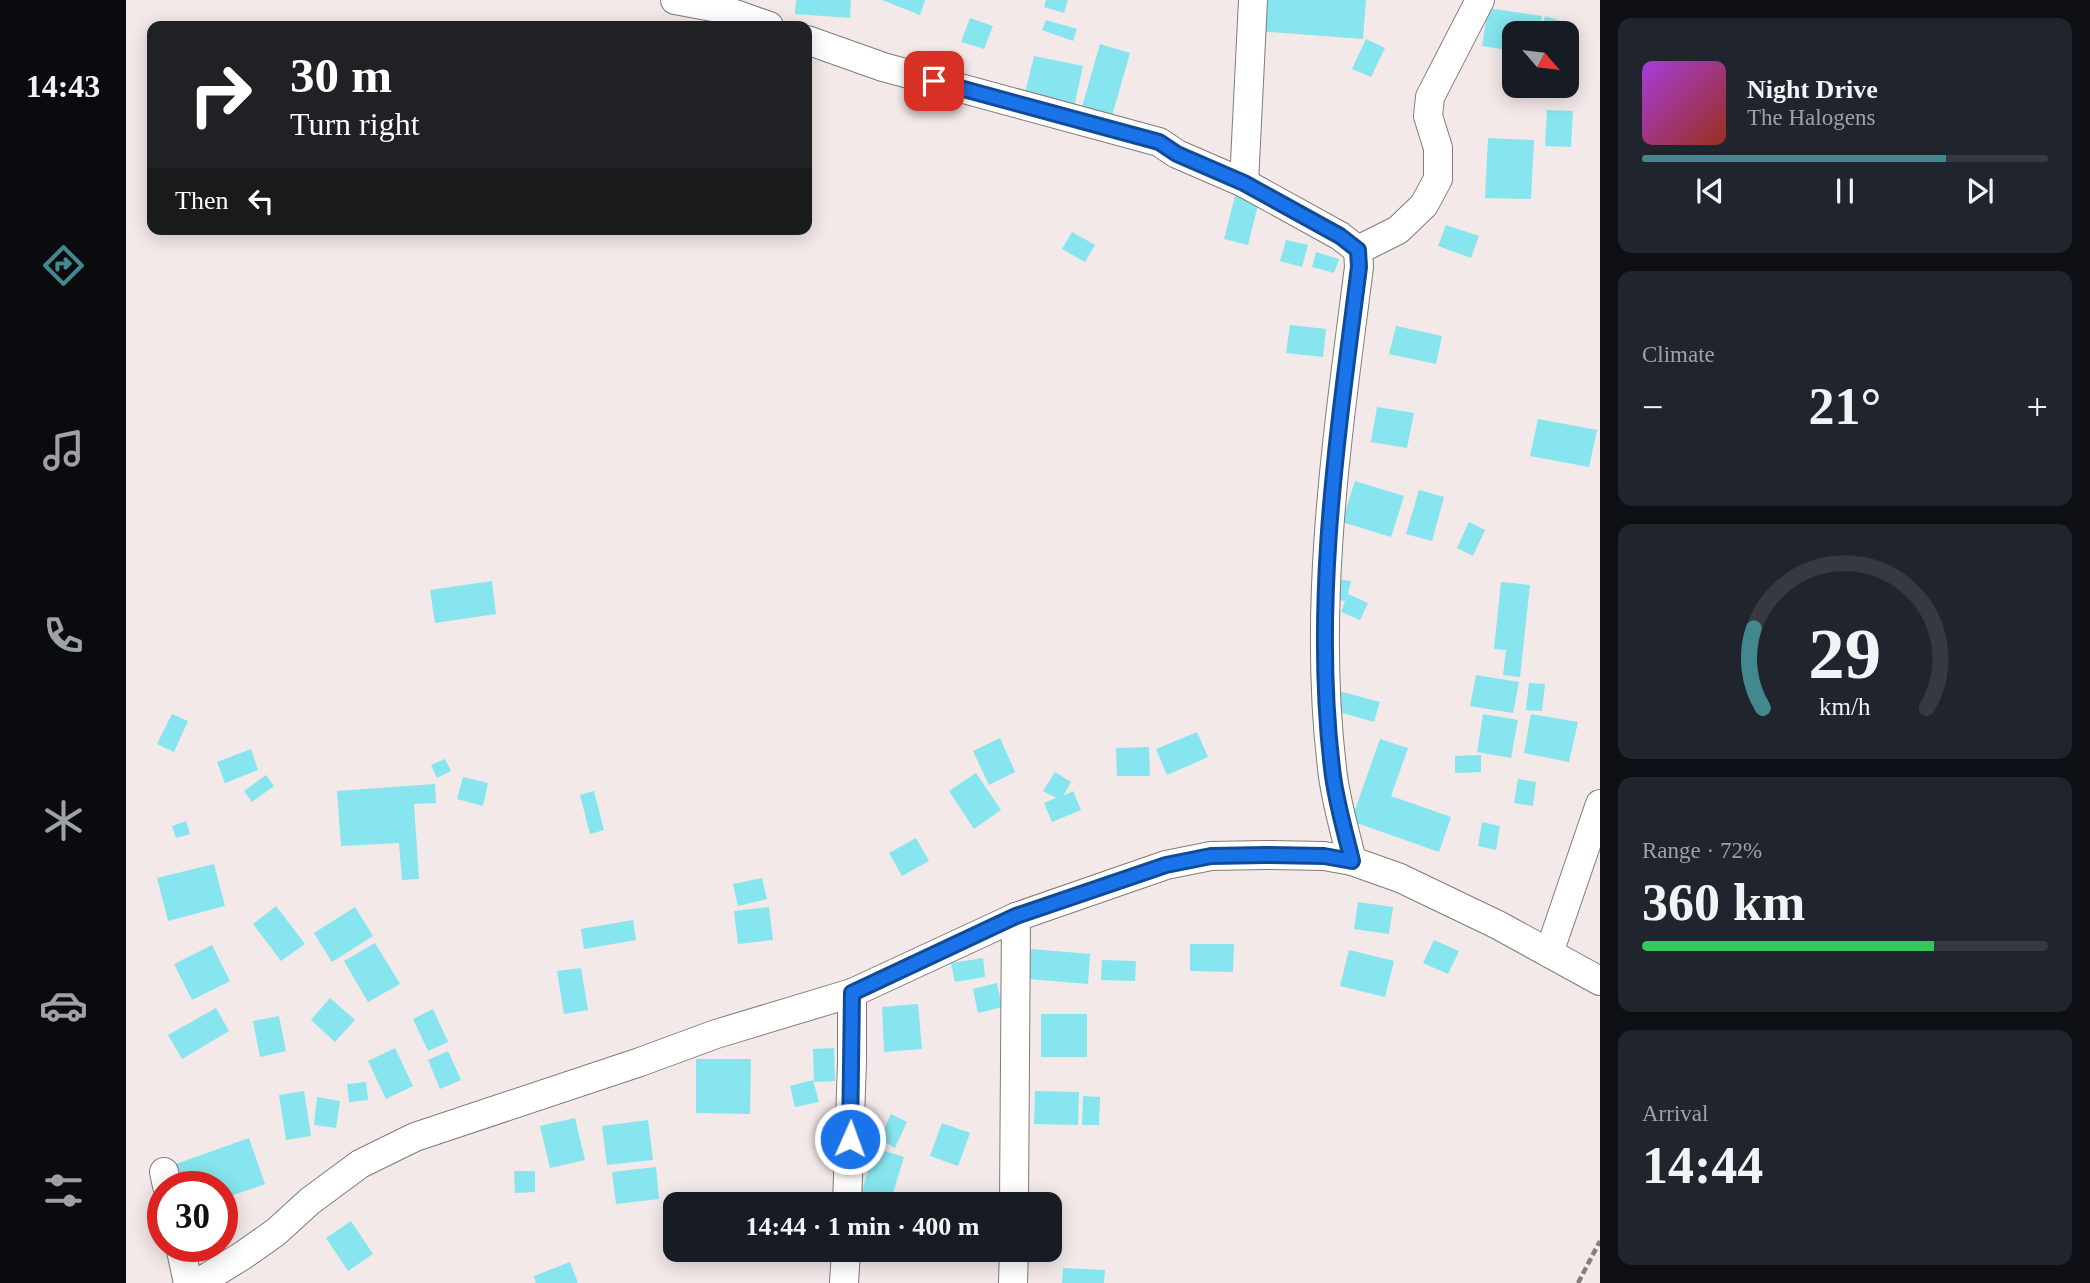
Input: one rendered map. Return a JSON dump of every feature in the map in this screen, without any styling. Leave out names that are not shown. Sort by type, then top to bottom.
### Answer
[{"type":"street","points":[[675,0],[718,8],[755,21]]},
{"type":"street","points":[[1244,183],[1254,0]]},
{"type":"street","points":[[1358,250],[1398,230],[1424,205],[1438,179],[1438,148],[1428,116],[1430,97],[1480,0]]},
{"type":"street","points":[[812,42],[883,67],[1159,142],[1177,154],[1244,183],[1340,236],[1358,250],[1359,267],[1344,380],[1326,568],[1324,679],[1332,771],[1352,861]]},
{"type":"street","points":[[1549,953],[1600,804]]},
{"type":"street","points":[[198,1283],[276,1232],[310,1201],[360,1164],[415,1137],[716,1034],[852,993],[1016,916],[1166,865],[1211,856],[1324,856],[1352,861],[1400,878],[1498,925],[1600,981]]},
{"type":"street","points":[[1014,1192],[1016,916]]},
{"type":"street","points":[[847,1192],[852,993]]},
{"type":"street","points":[[183,1262],[188,1283]]},
{"type":"street","points":[[844,1283],[845,1262]]},
{"type":"street","points":[[1013,1283],[1014,1262]]},
{"type":"path","points":[[1578,1283],[1600,1241]]},
{"type":"building","points":[[796,0],[851,0],[850,18],[795,14]]},
{"type":"building","points":[[882,0],[925,0],[920,15]]},
{"type":"building","points":[[1046,0],[1068,0],[1064,13],[1044,7]]},
{"type":"building","points":[[1258,0],[1366,0],[1363,39],[1256,31]]},
{"type":"building","points":[[1488,8],[1542,16],[1541,21],[1502,21],[1502,49],[1482,46]]},
{"type":"building","points":[[1545,16],[1561,21],[1544,21]]},
{"type":"building","points":[[970,18],[993,26],[984,49],[961,42]]},
{"type":"building","points":[[1046,20],[1077,29],[1073,41],[1042,30]]},
{"type":"building","points":[[1366,39],[1385,48],[1371,77],[1352,69]]},
{"type":"building","points":[[1100,44],[1130,53],[1110,123],[1080,114]]},
{"type":"building","points":[[1034,56],[1083,66],[1073,112],[1023,101]]},
{"type":"building","points":[[1547,110],[1573,111],[1571,147],[1545,146]]},
{"type":"building","points":[[1488,138],[1534,140],[1531,199],[1485,198]]},
{"type":"building","points":[[1236,192],[1260,197],[1248,245],[1224,239]]},
{"type":"building","points":[[1446,225],[1479,236],[1471,258],[1438,246]]},
{"type":"building","points":[[1072,232],[1095,245],[1085,262],[1062,249]]},
{"type":"building","points":[[1286,240],[1308,245],[1302,267],[1280,261]]},
{"type":"building","points":[[1316,252],[1339,259],[1334,273],[1312,267]]},
{"type":"building","points":[[1290,325],[1326,329],[1323,357],[1286,353]]},
{"type":"building","points":[[1396,326],[1442,336],[1436,364],[1389,354]]},
{"type":"building","points":[[1377,407],[1414,413],[1407,448],[1371,442]]},
{"type":"building","points":[[1538,419],[1597,430],[1589,467],[1530,456]]},
{"type":"building","points":[[1355,481],[1404,496],[1391,537],[1342,522]]},
{"type":"building","points":[[1419,490],[1444,497],[1432,541],[1406,534]]},
{"type":"building","points":[[1469,522],[1485,530],[1473,556],[1457,548]]},
{"type":"building","points":[[1334,578],[1351,581],[1348,594],[1368,603],[1360,620],[1341,612],[1345,601],[1331,599]]},
{"type":"building","points":[[492,581],[496,614],[435,623],[430,590]]},
{"type":"building","points":[[1501,582],[1530,585],[1520,677],[1503,675],[1506,650],[1494,649]]},
{"type":"building","points":[[1476,675],[1519,682],[1513,713],[1470,706]]},
{"type":"building","points":[[1529,683],[1545,684],[1542,711],[1526,710]]},
{"type":"building","points":[[1335,690],[1380,702],[1374,722],[1329,709]]},
{"type":"building","points":[[172,714],[188,721],[174,752],[157,744]]},
{"type":"building","points":[[1483,714],[1518,720],[1511,758],[1477,752]]},
{"type":"building","points":[[1531,714],[1578,722],[1569,762],[1524,753]]},
{"type":"building","points":[[1197,732],[1208,757],[1167,775],[1156,749]]},
{"type":"building","points":[[1000,738],[1015,772],[989,785],[973,751]]},
{"type":"building","points":[[1380,739],[1408,748],[1391,796],[1451,817],[1439,852],[1351,821]]},
{"type":"building","points":[[1149,747],[1150,776],[1117,776],[1116,748]]},
{"type":"building","points":[[251,749],[258,770],[225,783],[217,762]]},
{"type":"building","points":[[1481,755],[1481,772],[1455,773],[1455,756]]},
{"type":"building","points":[[445,759],[451,771],[437,778],[431,765]]},
{"type":"building","points":[[1055,772],[1071,782],[1063,796],[1073,791],[1081,810],[1052,822],[1044,803],[1056,798],[1043,791]]},
{"type":"building","points":[[976,773],[1001,810],[974,829],[949,791]]},
{"type":"building","points":[[266,775],[274,786],[252,802],[244,791]]},
{"type":"building","points":[[463,777],[488,783],[483,806],[457,799]]},
{"type":"building","points":[[1518,779],[1536,782],[1533,806],[1514,803]]},
{"type":"building","points":[[435,784],[436,803],[414,804],[419,879],[402,880],[399,843],[341,846],[337,791]]},
{"type":"building","points":[[594,791],[604,830],[590,834],[580,795]]},
{"type":"building","points":[[186,821],[190,834],[176,838],[172,826]]},
{"type":"building","points":[[1482,822],[1500,826],[1496,850],[1478,846]]},
{"type":"building","points":[[916,838],[929,861],[902,876],[889,853]]},
{"type":"building","points":[[214,864],[225,906],[168,921],[157,878]]},
{"type":"building","points":[[762,878],[767,899],[738,906],[733,884]]},
{"type":"building","points":[[1358,902],[1393,907],[1389,934],[1354,929]]},
{"type":"building","points":[[276,906],[305,944],[281,961],[253,924]]},
{"type":"building","points":[[355,907],[373,936],[332,962],[314,933]]},
{"type":"building","points":[[769,907],[773,940],[738,944],[734,911]]},
{"type":"building","points":[[633,920],[636,940],[584,949],[581,929]]},
{"type":"building","points":[[1434,940],[1459,951],[1448,974],[1423,963]]},
{"type":"building","points":[[375,943],[400,984],[368,1002],[344,961]]},
{"type":"building","points":[[1190,944],[1234,944],[1233,972],[1190,971]]},
{"type":"building","points":[[212,945],[230,981],[192,1000],[174,964]]},
{"type":"building","points":[[1031,949],[1090,954],[1088,984],[1028,979]]},
{"type":"building","points":[[1349,950],[1394,961],[1385,997],[1340,986]]},
{"type":"building","points":[[983,958],[985,977],[955,982],[951,963]]},
{"type":"building","points":[[1102,960],[1136,961],[1135,981],[1101,980]]},
{"type":"building","points":[[581,968],[588,1010],[564,1014],[557,971]]},
{"type":"building","points":[[997,983],[1002,1007],[978,1013],[973,989]]},
{"type":"building","points":[[330,998],[355,1020],[335,1042],[311,1020]]},
{"type":"building","points":[[918,1004],[922,1049],[884,1052],[882,1007]]},
{"type":"building","points":[[216,1008],[229,1031],[182,1059],[168,1035]]},
{"type":"building","points":[[433,1009],[448,1042],[428,1051],[413,1019]]},
{"type":"building","points":[[1041,1014],[1087,1014],[1087,1057],[1041,1057]]},
{"type":"building","points":[[279,1016],[286,1051],[260,1057],[253,1021]]},
{"type":"building","points":[[395,1048],[413,1086],[386,1099],[368,1061]]},
{"type":"building","points":[[834,1048],[835,1081],[814,1082],[813,1049]]},
{"type":"building","points":[[448,1051],[461,1080],[440,1089],[428,1060]]},
{"type":"building","points":[[696,1059],[751,1059],[750,1114],[696,1113]]},
{"type":"building","points":[[813,1080],[819,1102],[795,1107],[790,1086]]},
{"type":"building","points":[[366,1082],[368,1100],[349,1102],[347,1084]]},
{"type":"building","points":[[304,1091],[311,1136],[286,1140],[279,1095]]},
{"type":"building","points":[[1035,1091],[1079,1092],[1078,1125],[1034,1124]]},
{"type":"building","points":[[1083,1096],[1100,1097],[1099,1125],[1082,1125]]},
{"type":"building","points":[[317,1097],[340,1101],[336,1128],[314,1125]]},
{"type":"building","points":[[891,1114],[907,1122],[895,1148],[879,1139]]},
{"type":"building","points":[[575,1118],[585,1160],[550,1168],[540,1126]]},
{"type":"building","points":[[648,1120],[653,1160],[607,1165],[602,1126]]},
{"type":"building","points":[[942,1123],[970,1133],[958,1166],[930,1156]]},
{"type":"building","points":[[249,1138],[265,1184],[238,1193],[238,1171],[172,1171],[170,1166]]},
{"type":"building","points":[[875,1148],[904,1157],[893,1192],[862,1192]]},
{"type":"building","points":[[656,1167],[659,1199],[616,1204],[612,1172]]},
{"type":"building","points":[[514,1171],[535,1171],[535,1192],[515,1193]]},
{"type":"building","points":[[351,1221],[373,1254],[348,1271],[326,1238]]},
{"type":"building","points":[[570,1262],[578,1283],[536,1283],[534,1276]]},
{"type":"building","points":[[1063,1268],[1105,1270],[1104,1283],[1062,1283]]},
{"type":"route","points":[[850,1139],[852,993],[1016,916],[1166,865],[1211,856],[1324,856],[1352,861],[1332,771],[1324,679],[1326,568],[1344,380],[1359,267],[1358,250],[1340,236],[1244,183],[1177,154],[1159,142],[934,81]]}]
